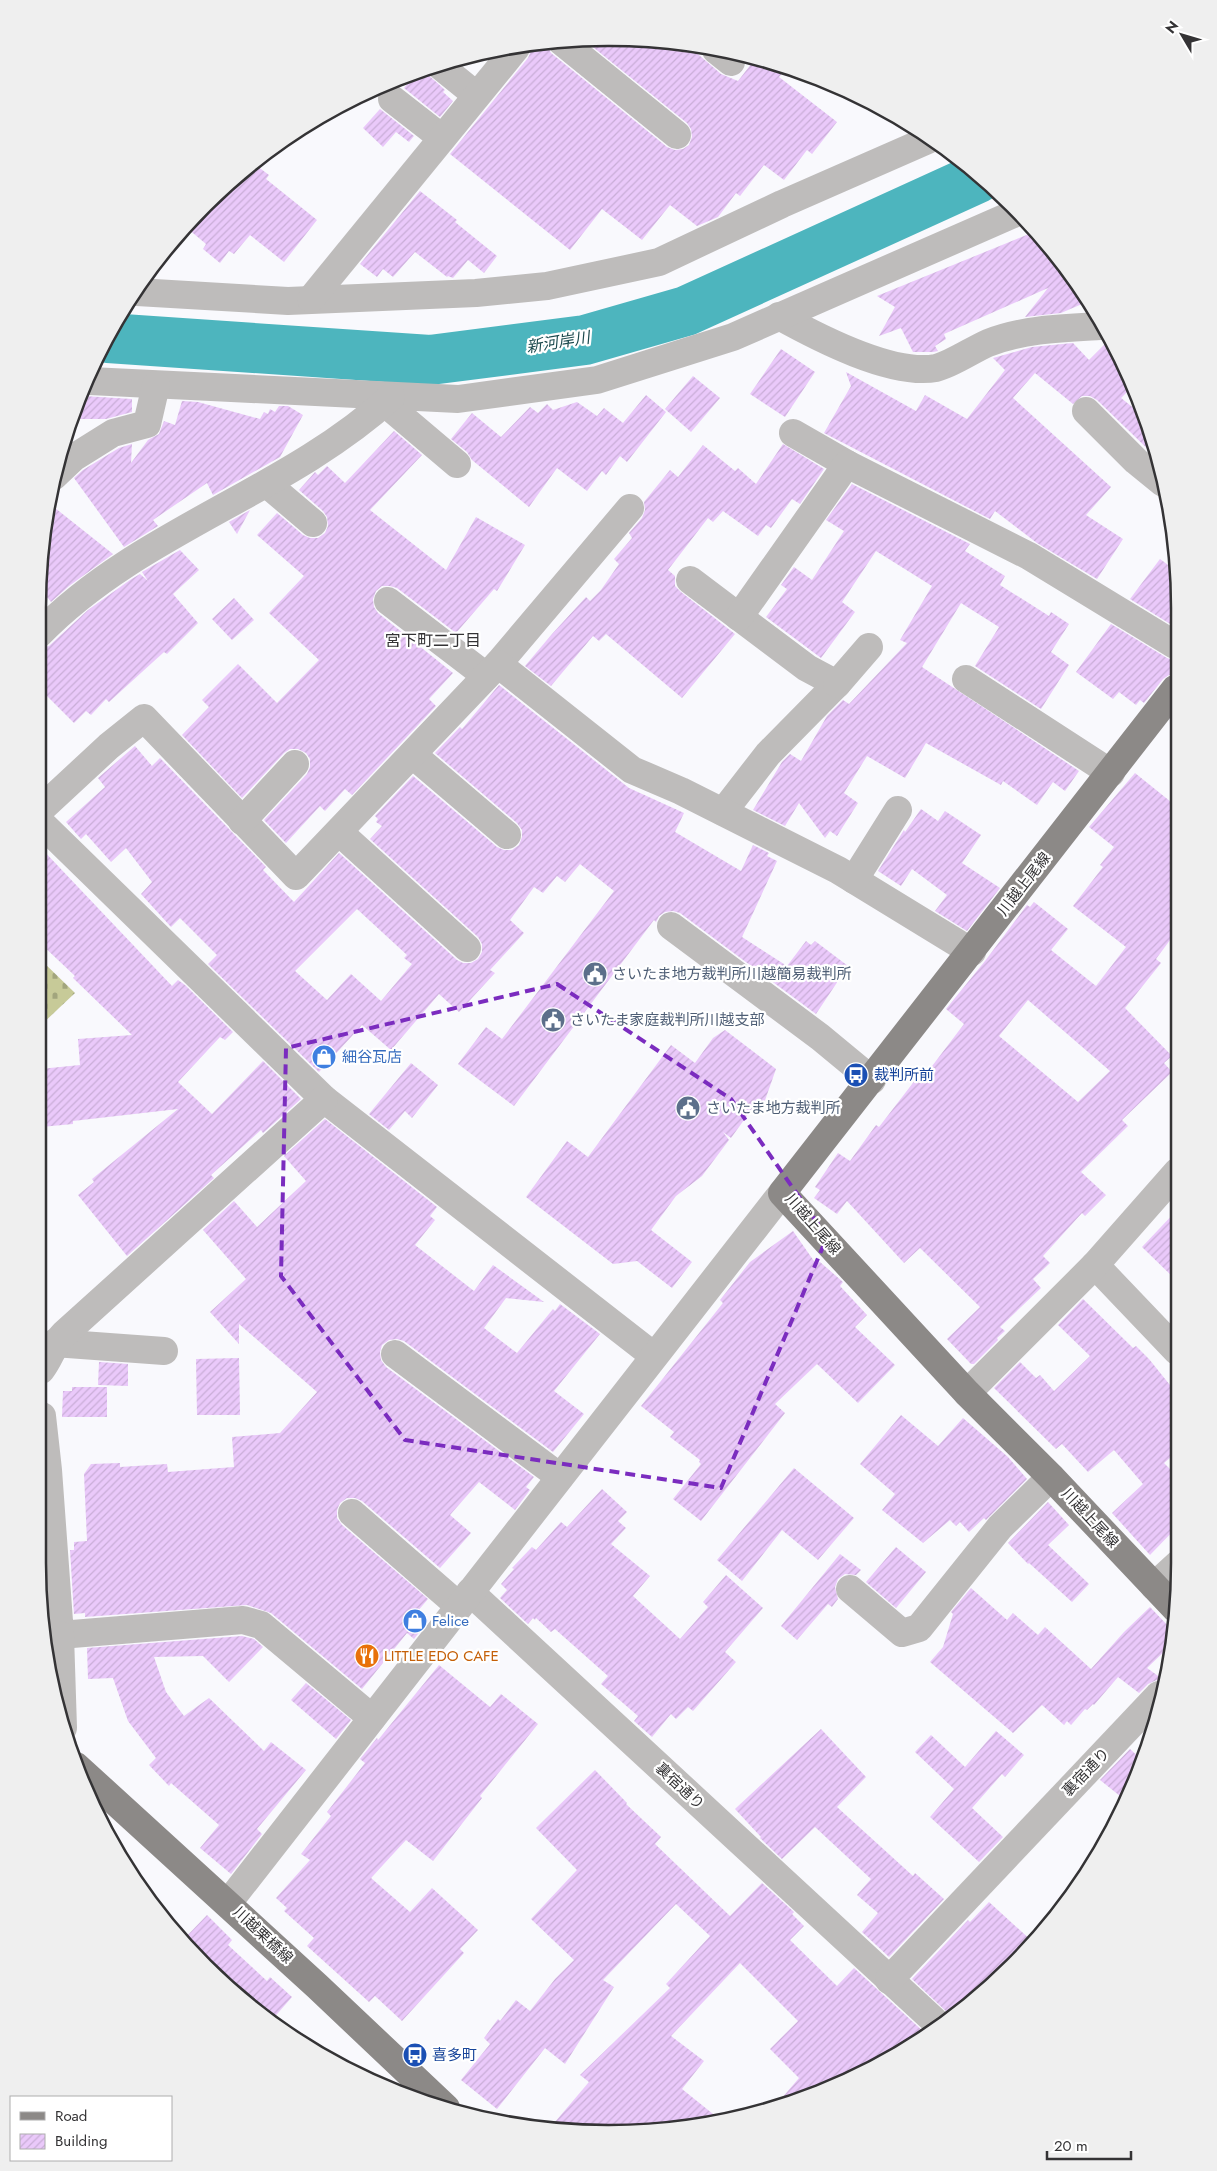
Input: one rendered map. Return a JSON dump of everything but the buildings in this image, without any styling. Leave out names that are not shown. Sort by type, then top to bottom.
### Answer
[{"type":"main road","name":"川越上尾線","points":[[1170,1603],[1051,1477],[967,1393],[782,1193],[972,952],[1171,694]]},
{"type":"main road","name":"川越栗橋線","points":[[89,1778],[228,1903],[434,2097]]},
{"type":"street","points":[[569,47],[677,135]]},
{"type":"street","points":[[311,299],[510,55]]},
{"type":"street","points":[[446,70],[476,96]]},
{"type":"street","points":[[392,99],[442,138]]},
{"type":"street","points":[[144,292],[288,301],[476,293],[538,287],[659,262],[782,204],[923,142]]},
{"type":"street","points":[[94,381],[388,400],[458,399],[597,380],[733,337],[1010,215]]},
{"type":"street","points":[[778,316],[825,341],[865,357],[908,368],[937,368],[989,342],[1035,331],[1095,326]]},
{"type":"street","points":[[64,466],[73,458],[113,434],[147,424],[156,385]]},
{"type":"street","points":[[388,400],[456,464]]},
{"type":"street","points":[[46,622],[107,577],[169,538],[296,467],[364,422],[388,400]]},
{"type":"street","points":[[1086,411],[1136,461],[1155,476]]},
{"type":"street","points":[[793,433],[848,464],[1029,556],[1171,643]]},
{"type":"street","points":[[739,617],[848,464]]},
{"type":"street","points":[[267,484],[313,523]]},
{"type":"street","points":[[46,804],[109,746],[144,718],[296,876],[492,670],[630,508]]},
{"type":"street","points":[[690,580],[807,668],[837,684]]},
{"type":"street","points":[[388,601],[492,670],[632,770],[681,791],[838,870],[972,952]]},
{"type":"street","points":[[723,812],[768,754],[837,684],[869,648]]},
{"type":"street","points":[[966,679],[1111,773]]},
{"type":"street","points":[[413,755],[507,835]]},
{"type":"street","points":[[242,821],[295,764]]},
{"type":"street","points":[[854,880],[898,810]]},
{"type":"street","points":[[46,828],[324,1099],[654,1356]]},
{"type":"street","points":[[339,832],[466,948]]},
{"type":"street","points":[[671,926],[820,1037],[872,1080]]},
{"type":"street","points":[[46,1364],[54,1344],[324,1099]]},
{"type":"street","points":[[967,1393],[1095,1265],[1171,1179]]},
{"type":"street","points":[[228,1903],[782,1193]]},
{"type":"street","points":[[1095,1265],[1171,1344]]},
{"type":"street","points":[[54,1344],[164,1351]]},
{"type":"street","points":[[395,1354],[560,1477]]},
{"type":"street","points":[[850,1589],[902,1633],[919,1628],[1000,1527],[1051,1477]]},
{"type":"street","points":[[46,1498],[51,1635],[243,1620],[260,1625],[372,1718]]},
{"type":"street","name":"裏宿通り","points":[[352,1513],[465,1599],[934,2021]]},
{"type":"street","points":[[1154,1586],[1171,1571]]},
{"type":"street","name":"裏宿通り","points":[[889,1980],[1154,1701]]},
{"type":"highlighted area","points":[[557,984],[731,1099],[827,1237],[721,1488],[405,1440],[281,1276],[286,1048]]},
{"type":"green space","points":[[46,965],[75,993],[46,1020]]},
{"type":"waterway","name":"新河岸川","points":[[116,339],[430,360],[585,340],[686,311],[973,180]]},
{"type":"place","name":"さいたま地方裁判所川越簡易裁判所","points":[[595,974]]},
{"type":"place","name":"さいたま家庭裁判所川越支部","points":[[553,1020]]},
{"type":"place","name":"細谷瓦店","points":[[324,1057]]},
{"type":"place","name":"裁判所前","points":[[856,1075]]},
{"type":"place","name":"さいたま地方裁判所","points":[[688,1108]]},
{"type":"place","name":"Felice","points":[[415,1621]]},
{"type":"place","name":"LITTLE EDO CAFE","points":[[367,1656]]},
{"type":"place","name":"喜多町","points":[[415,2055]]},
{"type":"district","name":"宮下町二丁目","points":[[433,640]]}]
